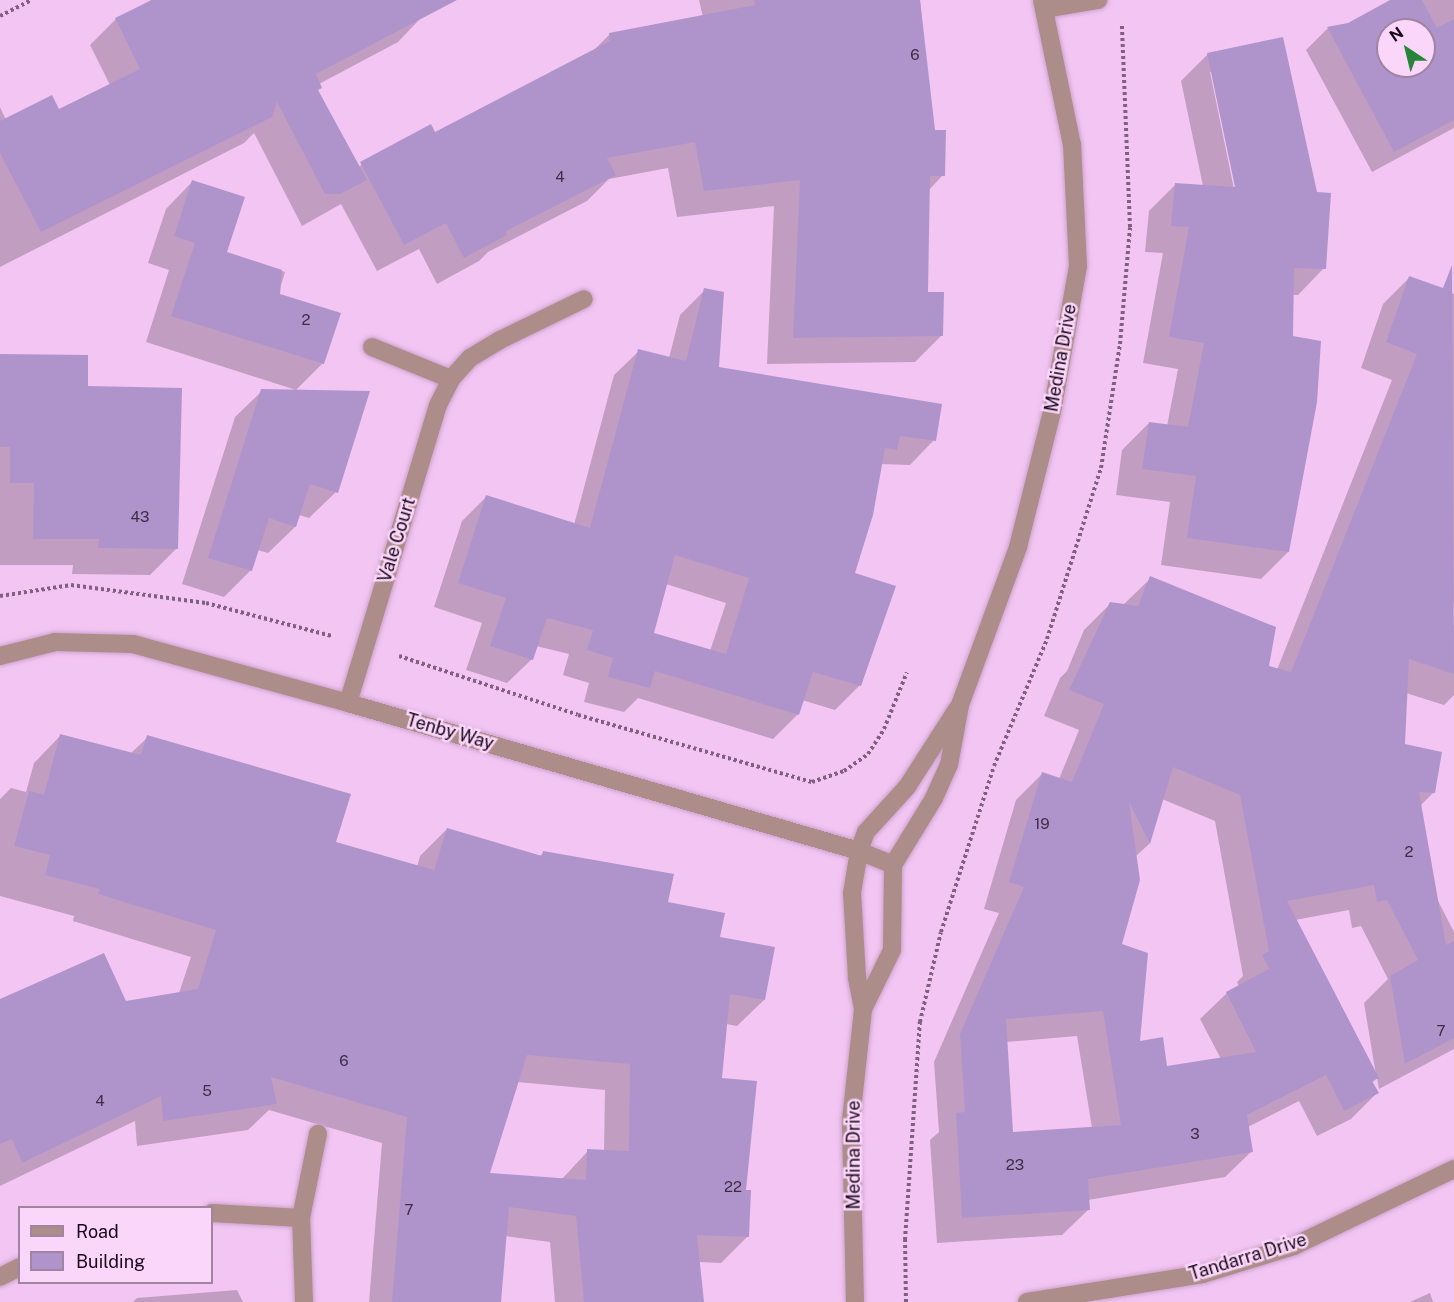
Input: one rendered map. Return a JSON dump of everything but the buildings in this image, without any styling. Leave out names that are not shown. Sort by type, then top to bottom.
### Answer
[{"type":"street","points":[[1044,5],[1098,0]]},
{"type":"street","name":"Medina Drive","points":[[863,1009],[892,950],[893,865],[934,798],[949,765],[960,705],[1018,547],[1052,412],[1078,266],[1072,145],[1044,5]]},
{"type":"street","name":"Vale Court","points":[[348,703],[438,405],[451,379],[470,358],[500,340],[584,299]]},
{"type":"street","points":[[372,346],[451,379]]},
{"type":"street","name":"Tenby Way","points":[[0,656],[55,642],[133,644],[348,703],[859,851],[893,865]]},
{"type":"street","name":"Medina Drive","points":[[855,1302],[851,1120],[863,1009],[857,977],[852,893],[859,851],[866,832],[907,787],[960,705]]},
{"type":"street","points":[[304,1302],[301,1218],[318,1134]]},
{"type":"street","name":"Tandarra Drive","points":[[1027,1302],[1203,1274],[1294,1246],[1454,1169]]},
{"type":"street","points":[[213,1213],[301,1218]]},
{"type":"street","points":[[0,1277],[18,1267]]},
{"type":"path","points":[[0,16],[32,0]]},
{"type":"path","points":[[906,1302],[905,1240],[920,1022],[941,932],[994,766],[1047,639],[1101,468],[1120,344],[1130,227],[1122,21]]},
{"type":"path","points":[[0,596],[71,585],[206,603],[366,645],[578,715],[812,782],[844,771],[868,754],[885,729],[907,672]]}]
